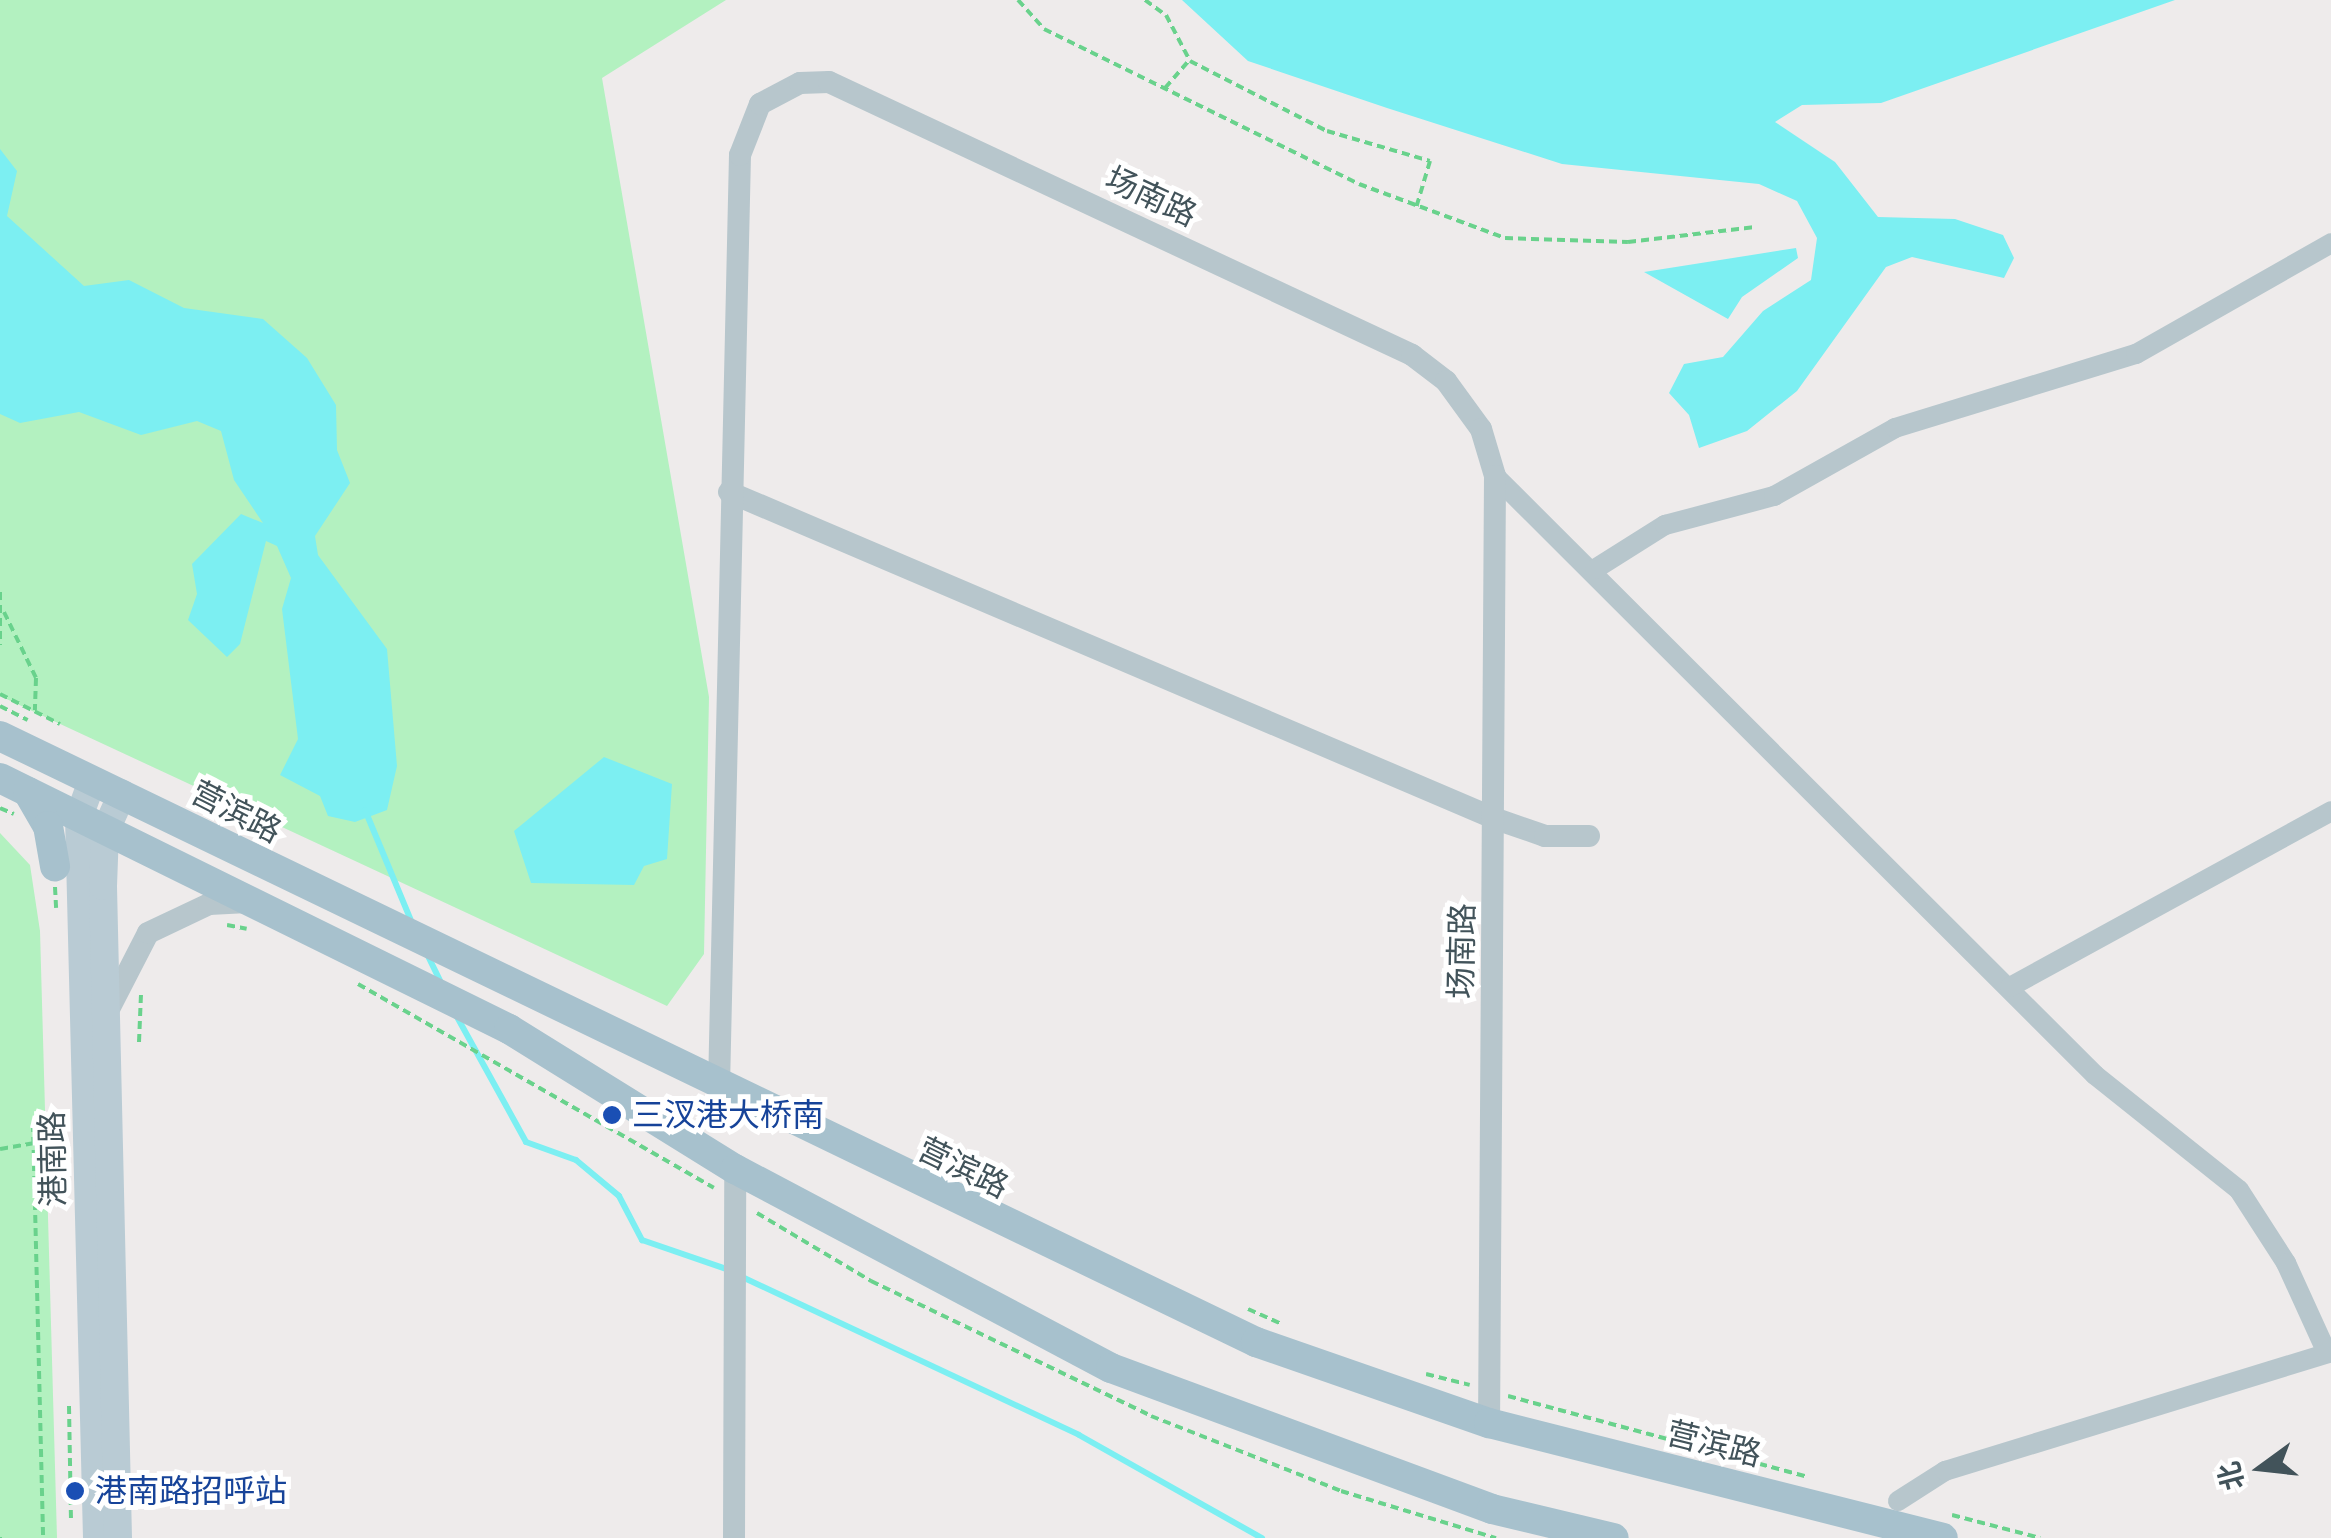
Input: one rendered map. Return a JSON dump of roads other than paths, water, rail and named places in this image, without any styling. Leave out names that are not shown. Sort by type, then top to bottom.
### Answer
[{"type":"main road","name":"营滨路","points":[[0,736],[719,1088],[1113,1263],[1332,1372],[1489,1424],[1942,1538]]},
{"type":"main road","name":"港南路","points":[[92,781],[97,1538]]},
{"type":"main road","name":"港南路","points":[[118,1538],[106,1016],[92,824],[122,794]]},
{"type":"main road","points":[[16,795],[92,824],[257,916],[508,1028],[735,1168],[1111,1368],[1492,1510],[1614,1538]]},
{"type":"main road","points":[[16,795],[48,826],[55,866]]},
{"type":"street","name":"场南路","points":[[719,1088],[729,492],[740,154],[760,104],[800,83],[828,82],[1412,355],[1446,381],[1481,428],[1494,476],[1496,819],[1489,1424]]},
{"type":"street","points":[[1595,569],[1665,524],[1774,496],[1895,428],[2136,354],[2331,244]]},
{"type":"street","points":[[1494,476],[1595,569],[2094,1075],[2239,1190],[2286,1264],[2329,1352],[1945,1471],[1898,1500]]},
{"type":"street","points":[[729,492],[1496,819],[1545,836],[1589,836]]},
{"type":"street","points":[[2010,987],[2331,811]]},
{"type":"street","points":[[106,1016],[148,932],[209,904],[257,916]]},
{"type":"street","points":[[734,1538],[735,1168]]},
{"type":"water","points":[[1182,0],[2175,0],[1881,103],[1802,105],[1775,122],[1835,162],[1878,217],[1955,219],[2003,235],[2014,258],[2004,278],[1912,257],[1886,267],[1797,391],[1747,431],[1699,448],[1689,415],[1669,393],[1684,364],[1723,357],[1763,311],[1811,280],[1817,238],[1797,201],[1759,184],[1562,164],[1387,108],[1248,61]]},
{"type":"water","points":[[0,149],[17,171],[7,216],[84,286],[129,280],[184,308],[263,319],[307,358],[336,405],[337,450],[350,483],[315,536],[318,555],[387,649],[397,766],[387,810],[355,822],[328,816],[320,796],[280,775],[298,739],[282,609],[291,578],[277,546],[266,541],[240,644],[227,657],[188,620],[197,594],[192,564],[241,514],[263,523],[234,480],[221,431],[197,421],[141,435],[79,412],[20,423],[0,414]]},
{"type":"water","points":[[1796,248],[1798,258],[1742,297],[1728,319],[1644,272]]},
{"type":"water","points":[[604,757],[672,784],[667,859],[644,866],[634,885],[531,883],[514,831]]},
{"type":"waterway","points":[[365,810],[412,923]]},
{"type":"waterway","points":[[428,956],[440,981]]},
{"type":"waterway","points":[[456,1015],[526,1142],[576,1160],[619,1196],[642,1240],[729,1270]]},
{"type":"waterway","points":[[740,1276],[1079,1435],[1262,1538]]},
{"type":"place","name":"三汊港大桥南","points":[[612,1115]]},
{"type":"place","name":"港南路招呼站","points":[[75,1491]]}]
